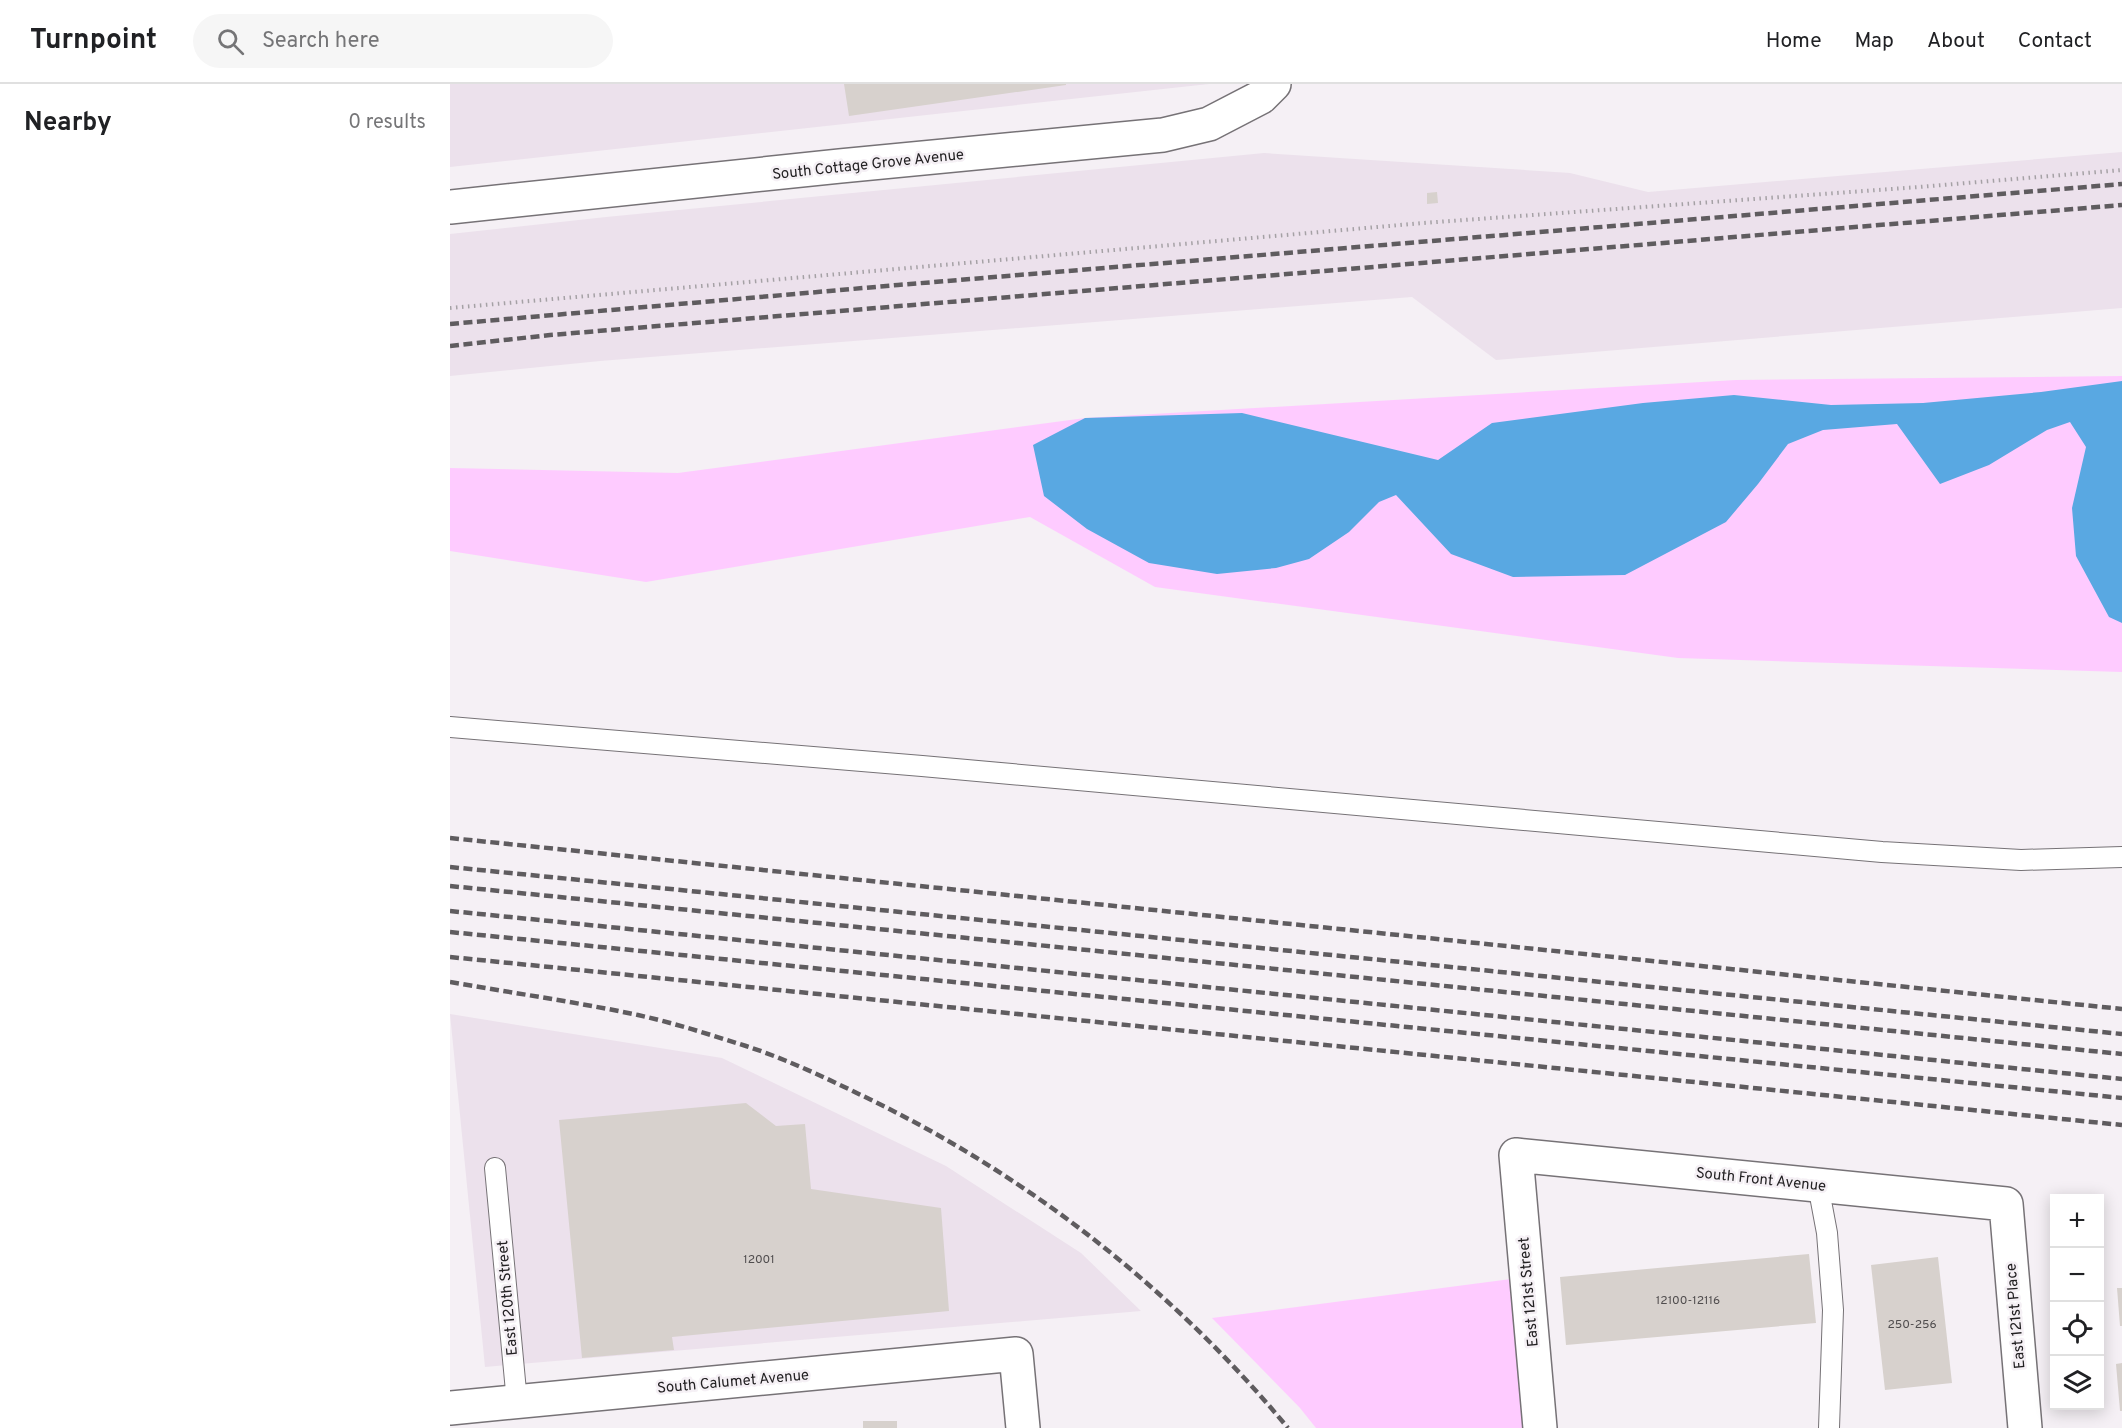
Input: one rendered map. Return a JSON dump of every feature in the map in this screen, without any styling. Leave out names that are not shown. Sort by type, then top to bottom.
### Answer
[{"type":"street","name":"South Cottage Grove Avenue","points":[[450,207],[1163,135],[1209,124],[1261,96],[1274,84]]},
{"type":"street","name":"South Front Avenue","points":[[1516,1155],[2006,1204]]},
{"type":"street","name":"East 121st Street","points":[[1516,1155],[1540,1428]]},
{"type":"street","name":"East 121st Place","points":[[2006,1204],[2025,1428]]},
{"type":"street","name":"South Calumet Avenue","points":[[450,1408],[518,1415],[1016,1354],[1023,1428]]},
{"type":"lane","points":[[450,728],[922,766],[1882,852],[2021,860],[2122,857]]},
{"type":"lane","name":"East 120th Street","points":[[495,1168],[518,1415]]},
{"type":"lane","points":[[1818,1185],[1827,1233],[1833,1310],[1829,1428]]},
{"type":"path","points":[[450,308],[1423,223],[2122,170]]},
{"type":"shaded area","points":[[450,84],[1209,84],[450,167]]},
{"type":"shaded area","points":[[2122,152],[2122,308],[1496,360],[1412,297],[600,361],[450,376],[450,234],[1264,153],[1570,173],[1648,192]]},
{"type":"shaded area","points":[[2122,376],[2122,672],[1678,658],[1155,587],[1030,517],[646,582],[450,551],[450,468],[678,473],[1085,418],[1736,380]]},
{"type":"shaded area","points":[[450,1014],[722,1058],[946,1166],[1081,1253],[1141,1311],[485,1367]]},
{"type":"shaded area","points":[[1511,1279],[1524,1428],[1316,1428],[1300,1408],[1212,1318]]},
{"type":"water","points":[[2122,381],[2122,623],[2109,617],[2076,556],[2072,508],[2086,447],[2070,422],[2047,430],[1989,465],[1940,484],[1897,424],[1823,430],[1788,444],[1726,522],[1625,575],[1513,577],[1451,554],[1396,495],[1379,502],[1349,532],[1309,559],[1276,568],[1217,574],[1149,563],[1087,529],[1044,496],[1033,445],[1085,418],[1242,413],[1438,460],[1492,423],[1643,403],[1734,395],[1831,405],[1923,403],[2041,392]]},
{"type":"building","points":[[844,84],[1066,84],[1066,85],[849,116]]},
{"type":"building","points":[[1437,192],[1438,203],[1427,204],[1427,193]]},
{"type":"building","points":[[746,1103],[776,1126],[805,1124],[811,1189],[941,1208],[949,1311],[672,1337],[674,1350],[582,1358],[559,1120]]},
{"type":"building","points":[[1809,1254],[1816,1323],[1566,1345],[1560,1277]]},
{"type":"building","points":[[1938,1257],[1952,1383],[1885,1390],[1871,1265]]},
{"type":"building","points":[[2117,1288],[2122,1288],[2122,1326],[2120,1326]]},
{"type":"building","points":[[2122,1363],[2122,1411],[2120,1411],[2116,1364]]},
{"type":"building","points":[[863,1421],[897,1421],[897,1428],[863,1428]]},
{"type":"railway","points":[[450,324],[2122,184]]},
{"type":"railway","points":[[450,346],[550,335],[2122,205]]},
{"type":"railway","points":[[450,838],[2122,1009]]},
{"type":"railway","points":[[450,867],[2122,1034]]},
{"type":"railway","points":[[450,886],[2122,1054]]},
{"type":"railway","points":[[450,911],[2122,1079]]},
{"type":"railway","points":[[450,932],[2122,1098]]},
{"type":"railway","points":[[450,957],[2122,1125]]},
{"type":"railway","points":[[450,982],[615,1010],[706,1033],[806,1069],[923,1127],[982,1161],[1039,1199],[1146,1282],[1196,1328],[1288,1428]]}]
